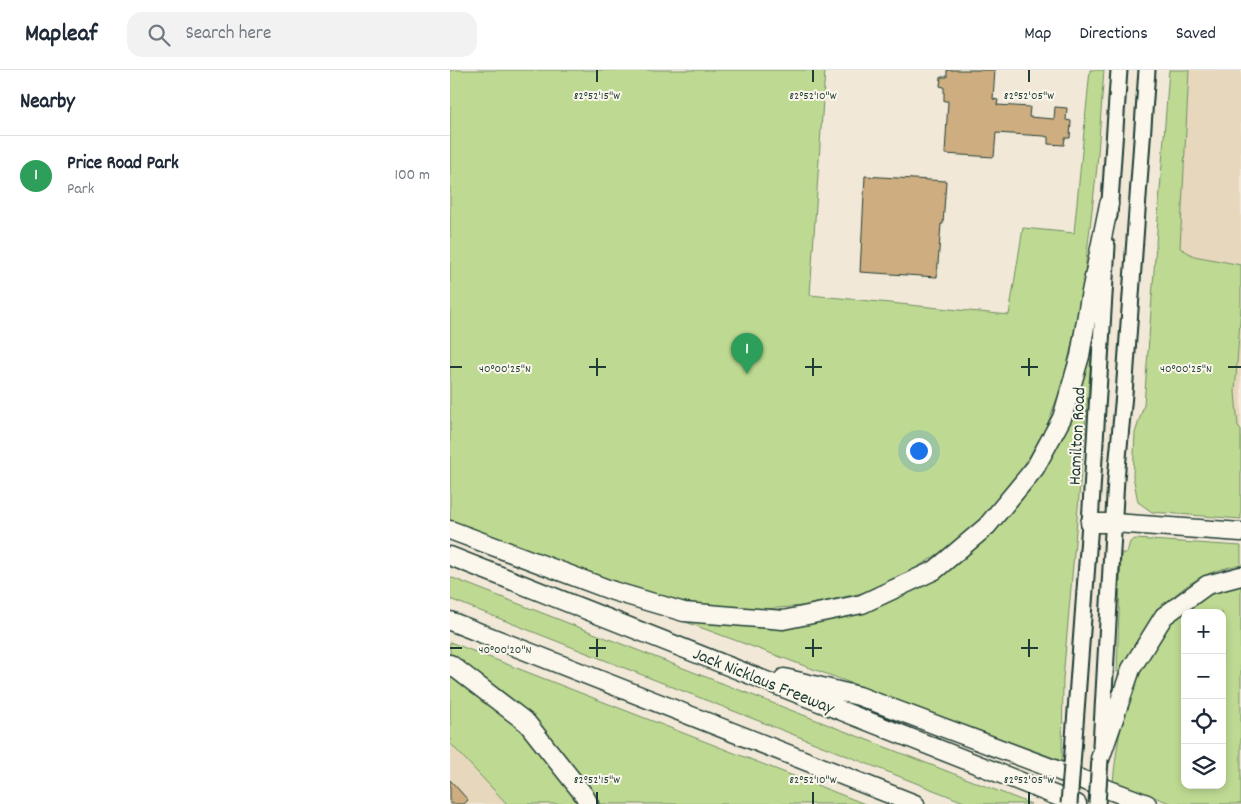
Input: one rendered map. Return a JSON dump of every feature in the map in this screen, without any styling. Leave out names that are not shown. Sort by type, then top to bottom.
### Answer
[{"type":"highway","points":[[450,530],[613,591],[684,612],[782,620],[862,604],[935,570],[987,526],[1035,468],[1062,418],[1080,356],[1109,204]]},
{"type":"highway","points":[[1090,523],[1241,532]]},
{"type":"highway","name":"Jack Nicklaus Freeway","points":[[450,556],[722,663],[915,742],[1077,804]]},
{"type":"highway","points":[[1100,760],[1131,669],[1164,616],[1207,585],[1241,576]]},
{"type":"highway","points":[[450,621],[915,804]]},
{"type":"highway","points":[[722,663],[859,696],[1147,804]]},
{"type":"highway","points":[[450,664],[527,723],[589,804]]},
{"type":"main road","name":"Hamilton Road","points":[[1070,804],[1119,70]]},
{"type":"main road","points":[[1097,804],[1116,479],[1124,394],[1147,70]]},
{"type":"shaded area","points":[[1189,70],[1241,70],[1241,265],[1194,256],[1180,248]]},
{"type":"shaded area","points":[[1241,307],[1241,429],[1238,426],[1235,392]]},
{"type":"shaded area","points":[[450,743],[507,804],[450,804]]},
{"type":"green space","points":[[450,70],[825,70],[810,295],[1009,315],[1023,228],[1074,233],[1090,70],[1104,70],[1097,167],[1082,296],[1064,380],[1046,428],[1020,472],[990,511],[949,547],[899,579],[862,593],[803,606],[752,610],[675,601],[570,566],[450,521]]},
{"type":"green space","points":[[1169,70],[1189,70],[1180,248],[1194,256],[1241,265],[1241,307],[1235,392],[1238,426],[1241,429],[1241,519],[1152,512],[1138,502],[1133,476],[1135,433],[1144,405]]},
{"type":"green space","points":[[1085,358],[1091,359],[1063,679],[1062,761],[683,621],[686,618],[743,624],[891,599],[1006,514]]},
{"type":"green space","points":[[1135,539],[1241,546],[1241,565],[1219,570],[1200,578],[1183,589],[1154,617],[1142,634],[1122,672],[1117,672],[1121,553],[1127,553],[1130,542]]},
{"type":"green space","points":[[450,577],[1031,804],[969,804],[450,599]]},
{"type":"green space","points":[[1241,580],[1241,804],[1173,804],[1113,782],[1123,716],[1136,674],[1158,636],[1181,609],[1181,789],[1226,789],[1226,609],[1181,609],[1201,596]]},
{"type":"green space","points":[[450,642],[865,804],[597,804],[570,762],[551,738],[504,693],[450,656]]},
{"type":"green space","points":[[450,674],[509,718],[539,748],[578,804],[507,804],[450,743]]},
{"type":"building","points":[[947,70],[995,70],[993,99],[998,100],[997,105],[1030,107],[1029,117],[1054,119],[1055,107],[1067,108],[1066,120],[1071,121],[1070,138],[1065,138],[1064,145],[1048,144],[1048,137],[1044,136],[996,133],[994,157],[945,154],[948,101],[944,101],[944,87],[940,86],[941,77],[947,77]]},
{"type":"building","points":[[865,176],[946,181],[937,277],[860,272]]},
{"type":"building","points":[[450,780],[468,800],[464,804],[450,804]]},
{"type":"place","name":"Price Road Park","points":[[747,374]]}]
